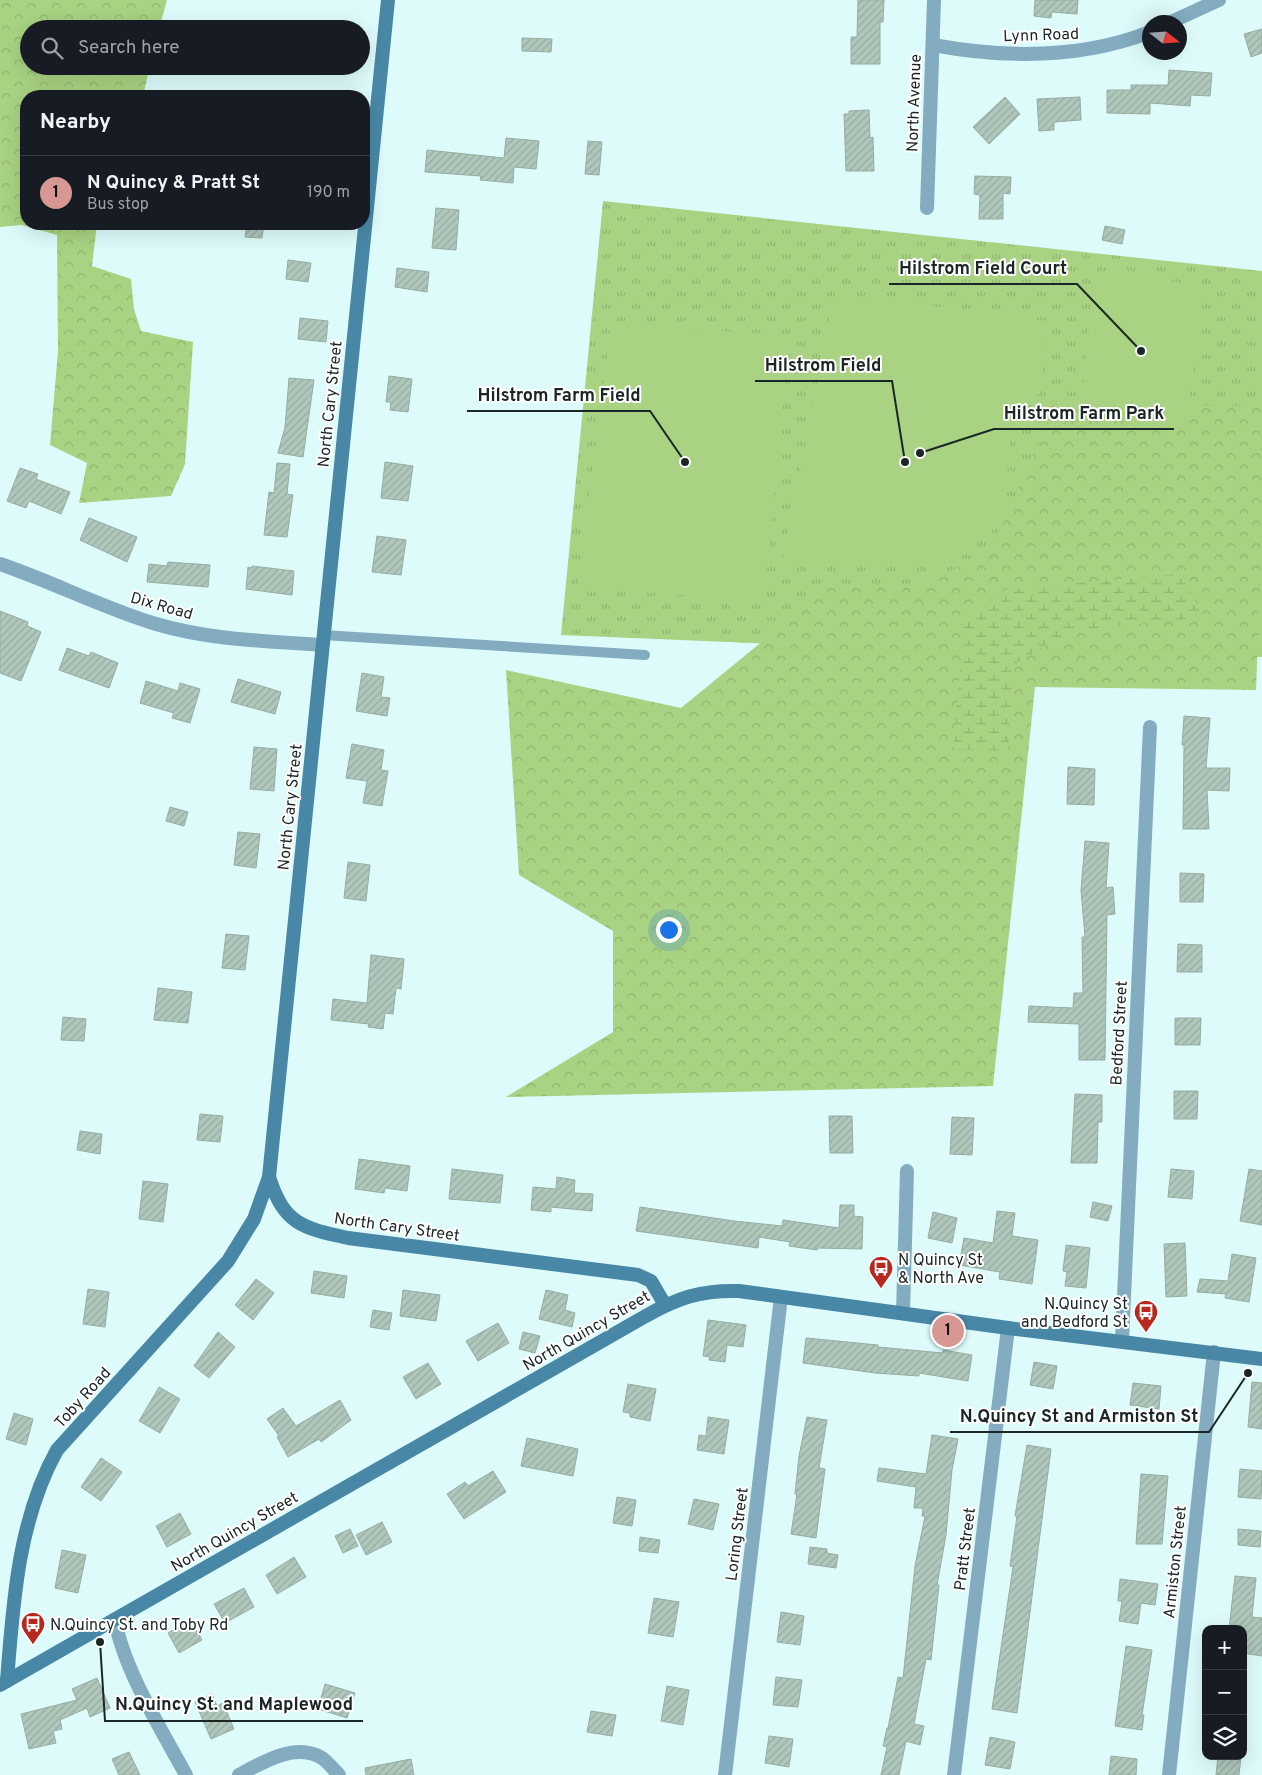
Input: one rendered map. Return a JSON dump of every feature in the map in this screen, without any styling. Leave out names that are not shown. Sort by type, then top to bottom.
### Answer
[{"type":"main road","name":"North Cary Street","points":[[370,177],[388,0]]},
{"type":"main road","name":"North Cary Street","points":[[365,230],[269,1177],[283,1210],[295,1221],[323,1233],[348,1238],[638,1275],[651,1281],[665,1305]]},
{"type":"main road","name":"Toby Road","points":[[3,1683],[19,1566],[25,1538],[50,1463],[57,1450],[228,1261],[254,1219],[269,1177]]},
{"type":"main road","name":"North Quincy Street","points":[[3,1683],[665,1305],[693,1294],[716,1291],[781,1297],[1008,1328],[1122,1340],[1262,1359]]},
{"type":"street","name":"North Avenue","points":[[928,208],[934,0]]},
{"type":"street","points":[[1187,15],[1219,0]]},
{"type":"street","name":"Lynn Road","points":[[933,45],[964,51],[1017,54],[1067,52],[1122,43],[1142,35]]},
{"type":"street","name":"Dix Road","points":[[0,564],[157,624],[220,636],[323,640]]},
{"type":"street","name":"Bedford Street","points":[[1122,1340],[1150,727]]},
{"type":"street","points":[[903,1313],[908,1171]]},
{"type":"street","name":"Loring Street","points":[[725,1775],[781,1297]]},
{"type":"street","name":"Pratt Street","points":[[954,1775],[1008,1328]]},
{"type":"street","name":"Armiston Street","points":[[1169,1775],[1214,1352]]},
{"type":"street","points":[[115,1620],[118,1640],[150,1707],[186,1775]]},
{"type":"street","points":[[239,1775],[268,1760],[300,1750],[322,1758],[339,1775]]},
{"type":"lane","points":[[323,640],[645,655]]},
{"type":"green space","points":[[0,0],[167,0],[161,20],[20,20],[20,75],[148,75],[144,90],[20,90],[20,225],[0,227]]},
{"type":"green space","points":[[603,201],[1262,271],[1262,657],[875,648],[561,635]]},
{"type":"green space","points":[[39,230],[96,230],[92,266],[131,279],[134,309],[141,331],[193,342],[185,464],[171,496],[79,503],[87,463],[50,445],[58,351],[57,235]]},
{"type":"green space","points":[[1096,272],[1204,286],[1186,428],[1079,417]]},
{"type":"green space","points":[[835,293],[1047,321],[1040,393],[1011,416],[1005,507],[942,559],[782,562]]},
{"type":"green space","points":[[611,323],[790,336],[763,603],[730,598],[578,588]]},
{"type":"green space","points":[[1055,405],[1262,406],[1262,537],[1256,690],[1035,687],[993,1086],[506,1097],[613,1032],[613,931],[519,875],[506,670],[681,708],[831,585],[924,584],[990,552]]},
{"type":"green space","points":[[1180,574],[1204,617],[1067,632],[1013,665],[1008,751],[953,749],[964,623],[1006,589]]},
{"type":"building","points":[[858,0],[884,0],[883,22],[880,22],[880,64],[851,64],[851,37],[857,37]]},
{"type":"building","points":[[1035,0],[1078,0],[1077,14],[1052,12],[1051,18],[1034,16]]},
{"type":"building","points":[[1262,29],[1262,53],[1251,57],[1244,34]]},
{"type":"building","points":[[522,38],[552,39],[551,52],[522,51]]},
{"type":"building","points":[[1169,70],[1212,73],[1210,96],[1191,95],[1190,106],[1150,103],[1150,114],[1107,113],[1107,90],[1131,90],[1131,85],[1168,85]]},
{"type":"building","points":[[1005,97],[1020,114],[989,144],[973,127]]},
{"type":"building","points":[[1080,97],[1081,120],[1054,122],[1054,130],[1039,131],[1037,99]]},
{"type":"building","points":[[869,110],[870,138],[873,137],[874,171],[846,171],[844,114],[849,114],[849,111]]},
{"type":"building","points":[[506,138],[539,141],[536,169],[514,167],[513,183],[480,180],[481,176],[425,172],[427,150],[504,158]]},
{"type":"building","points":[[588,141],[602,142],[599,175],[585,174]]},
{"type":"building","points":[[975,176],[1011,177],[1010,194],[1003,193],[1003,219],[979,219],[980,195],[974,194]]},
{"type":"building","points":[[436,208],[459,210],[456,250],[432,248]]},
{"type":"building","points":[[1105,226],[1125,230],[1122,244],[1102,240]]},
{"type":"building","points":[[246,230],[263,230],[262,238],[245,237]]},
{"type":"building","points":[[288,260],[311,263],[308,282],[286,279]]},
{"type":"building","points":[[397,268],[429,272],[427,292],[395,287]]},
{"type":"building","points":[[300,318],[328,321],[326,342],[298,339]]},
{"type":"building","points":[[389,376],[412,379],[408,412],[390,410],[391,402],[386,402]]},
{"type":"building","points":[[289,378],[314,380],[303,457],[278,453],[285,427]]},
{"type":"building","points":[[385,462],[413,466],[408,501],[381,498]]},
{"type":"building","points":[[277,463],[290,464],[287,494],[293,495],[287,537],[264,535],[269,492],[274,493]]},
{"type":"building","points":[[20,468],[38,474],[36,479],[70,492],[61,514],[29,501],[26,508],[7,501]]},
{"type":"building","points":[[89,518],[137,537],[127,562],[80,540]]},
{"type":"building","points":[[377,536],[406,540],[401,575],[372,572]]},
{"type":"building","points":[[168,562],[210,565],[208,587],[147,582],[149,564],[167,566]]},
{"type":"building","points":[[252,566],[294,571],[292,595],[246,589],[248,567],[252,568]]},
{"type":"building","points":[[0,611],[28,622],[27,626],[41,632],[21,681],[0,673]]},
{"type":"building","points":[[67,648],[89,656],[91,652],[118,663],[109,688],[59,670]]},
{"type":"building","points":[[362,673],[384,677],[381,697],[390,698],[387,716],[356,711]]},
{"type":"building","points":[[238,679],[281,692],[275,714],[231,702]]},
{"type":"building","points":[[146,681],[178,691],[180,683],[200,689],[190,723],[172,718],[174,713],[140,703]]},
{"type":"building","points":[[1184,716],[1210,718],[1206,768],[1230,768],[1229,791],[1207,790],[1209,829],[1183,829],[1184,745],[1182,745]]},
{"type":"building","points":[[352,744],[384,750],[381,770],[388,771],[382,806],[363,803],[367,781],[346,778]]},
{"type":"building","points":[[254,747],[277,749],[274,791],[250,789]]},
{"type":"building","points":[[1068,767],[1095,769],[1094,805],[1067,804]]},
{"type":"building","points":[[170,807],[188,812],[184,826],[166,821]]},
{"type":"building","points":[[238,832],[260,834],[256,868],[234,865]]},
{"type":"building","points":[[1085,841],[1109,843],[1106,888],[1113,887],[1115,914],[1107,915],[1105,1060],[1079,1060],[1079,1024],[1028,1022],[1029,1006],[1073,1008],[1074,993],[1083,993],[1082,937],[1085,937],[1081,890]]},
{"type":"building","points":[[348,862],[370,865],[366,901],[344,898]]},
{"type":"building","points":[[1180,873],[1204,874],[1203,902],[1180,902]]},
{"type":"building","points":[[226,934],[249,936],[245,970],[222,968]]},
{"type":"building","points":[[1178,944],[1202,945],[1202,972],[1177,972]]},
{"type":"building","points":[[371,955],[404,959],[401,989],[396,988],[393,1014],[385,1013],[383,1029],[368,1027],[369,1024],[331,1020],[333,999],[367,1003]]},
{"type":"building","points":[[158,988],[192,992],[188,1023],[154,1020]]},
{"type":"building","points":[[63,1017],[86,1019],[84,1041],[61,1040]]},
{"type":"building","points":[[1175,1018],[1201,1018],[1200,1045],[1175,1045]]},
{"type":"building","points":[[1174,1091],[1198,1091],[1197,1119],[1174,1119]]},
{"type":"building","points":[[1075,1094],[1102,1095],[1102,1122],[1098,1122],[1097,1163],[1071,1163]]},
{"type":"building","points":[[200,1114],[223,1116],[220,1142],[197,1140]]},
{"type":"building","points":[[829,1116],[852,1116],[853,1153],[830,1153]]},
{"type":"building","points":[[952,1117],[974,1118],[972,1155],[950,1154]]},
{"type":"building","points":[[80,1131],[102,1134],[100,1154],[77,1150]]},
{"type":"building","points":[[359,1159],[410,1166],[407,1191],[385,1188],[384,1193],[355,1189]]},
{"type":"building","points":[[452,1169],[503,1175],[500,1203],[449,1199]]},
{"type":"building","points":[[1171,1169],[1194,1171],[1192,1199],[1168,1197]]},
{"type":"building","points":[[1249,1169],[1262,1171],[1262,1225],[1240,1221]]},
{"type":"building","points":[[557,1177],[575,1180],[574,1193],[593,1194],[592,1211],[551,1207],[551,1212],[531,1210],[533,1187],[556,1189]]},
{"type":"building","points":[[143,1181],[168,1184],[163,1222],[139,1219]]},
{"type":"building","points":[[1093,1202],[1112,1206],[1108,1221],[1090,1217]]},
{"type":"building","points":[[840,1205],[854,1205],[854,1216],[863,1217],[862,1249],[818,1248],[817,1250],[789,1246],[790,1242],[759,1237],[758,1248],[636,1231],[640,1207],[734,1221],[782,1226],[783,1220],[839,1228]]},
{"type":"building","points":[[997,1211],[1015,1213],[1012,1236],[1038,1240],[1032,1284],[999,1279],[1000,1272],[959,1265],[964,1238],[993,1243]]},
{"type":"building","points":[[933,1212],[957,1218],[952,1243],[928,1238]]},
{"type":"building","points":[[1185,1243],[1187,1296],[1166,1297],[1164,1244]]},
{"type":"building","points":[[1066,1245],[1090,1248],[1086,1288],[1065,1286],[1067,1272],[1063,1271]]},
{"type":"building","points":[[1232,1254],[1256,1258],[1249,1302],[1225,1298],[1226,1294],[1197,1292],[1200,1279],[1228,1281]]},
{"type":"building","points":[[314,1271],[347,1276],[344,1298],[311,1293]]},
{"type":"building","points":[[256,1279],[274,1293],[253,1320],[235,1305]]},
{"type":"building","points":[[88,1289],[109,1292],[105,1327],[83,1324]]},
{"type":"building","points":[[403,1290],[440,1295],[436,1321],[400,1316]]},
{"type":"building","points":[[546,1290],[568,1295],[565,1310],[575,1313],[572,1327],[539,1319]]},
{"type":"building","points":[[373,1310],[392,1313],[389,1330],[370,1327]]},
{"type":"building","points":[[708,1320],[746,1325],[743,1347],[727,1345],[725,1362],[709,1360],[710,1357],[703,1356]]},
{"type":"building","points":[[498,1323],[509,1343],[478,1361],[466,1341]]},
{"type":"building","points":[[218,1332],[235,1347],[209,1378],[194,1366]]},
{"type":"building","points":[[523,1332],[540,1336],[535,1353],[519,1349]]},
{"type":"building","points":[[806,1338],[943,1353],[943,1350],[972,1355],[968,1381],[919,1373],[919,1376],[875,1373],[803,1363]]},
{"type":"building","points":[[1034,1362],[1057,1366],[1053,1389],[1030,1385]]},
{"type":"building","points":[[428,1363],[441,1384],[416,1399],[403,1377]]},
{"type":"building","points":[[1252,1382],[1262,1383],[1262,1429],[1248,1427]]},
{"type":"building","points":[[1133,1383],[1161,1386],[1159,1409],[1130,1405]]},
{"type":"building","points":[[628,1384],[656,1389],[650,1421],[630,1417],[630,1413],[623,1412]]},
{"type":"building","points":[[159,1387],[180,1399],[160,1433],[139,1421]]},
{"type":"building","points":[[340,1400],[351,1420],[321,1442],[319,1439],[288,1457],[277,1437],[279,1436],[267,1419],[283,1408],[296,1426]]},
{"type":"building","points":[[14,1413],[33,1419],[26,1445],[6,1439]]},
{"type":"building","points":[[708,1417],[729,1420],[724,1454],[697,1450],[699,1435],[706,1436]]},
{"type":"building","points":[[807,1417],[827,1420],[819,1468],[825,1469],[816,1538],[791,1534],[797,1494],[795,1494],[799,1456]]},
{"type":"building","points":[[932,1435],[958,1439],[952,1470],[946,1535],[937,1585],[939,1585],[931,1660],[926,1659],[914,1724],[924,1726],[920,1745],[906,1741],[899,1775],[881,1775],[887,1747],[883,1746],[898,1677],[903,1678],[915,1566],[925,1516],[922,1516],[923,1508],[914,1508],[916,1487],[877,1481],[879,1468],[926,1474]]},
{"type":"building","points":[[527,1438],[578,1449],[573,1476],[521,1466]]},
{"type":"building","points":[[1027,1445],[1051,1449],[1017,1713],[992,1709],[1013,1567],[1010,1566],[1017,1516],[1015,1516]]},
{"type":"building","points":[[101,1458],[122,1472],[101,1501],[81,1487]]},
{"type":"building","points":[[1240,1469],[1262,1471],[1261,1499],[1238,1497]]},
{"type":"building","points":[[493,1471],[506,1492],[464,1519],[447,1494],[465,1482],[468,1486]]},
{"type":"building","points":[[1141,1474],[1168,1476],[1162,1544],[1136,1544]]},
{"type":"building","points":[[617,1497],[636,1500],[632,1526],[613,1523]]},
{"type":"building","points":[[694,1499],[719,1504],[713,1530],[688,1524]]},
{"type":"building","points":[[180,1513],[191,1534],[167,1547],[156,1526]]},
{"type":"building","points":[[382,1522],[392,1542],[366,1555],[356,1535]]},
{"type":"building","points":[[350,1529],[358,1546],[343,1553],[335,1536]]},
{"type":"building","points":[[1238,1529],[1261,1531],[1260,1547],[1238,1545]]},
{"type":"building","points":[[640,1537],[660,1540],[658,1553],[639,1551]]},
{"type":"building","points":[[810,1547],[827,1549],[827,1553],[838,1555],[836,1568],[808,1564]]},
{"type":"building","points":[[62,1550],[86,1555],[78,1593],[55,1588]]},
{"type":"building","points":[[294,1557],[306,1577],[277,1594],[266,1575]]},
{"type":"building","points":[[1235,1576],[1256,1578],[1252,1617],[1262,1618],[1262,1656],[1247,1654],[1247,1625],[1229,1625]]},
{"type":"building","points":[[1120,1579],[1158,1584],[1155,1605],[1141,1603],[1138,1624],[1119,1621],[1122,1601],[1118,1601]]},
{"type":"building","points":[[244,1588],[254,1607],[225,1623],[214,1604]]},
{"type":"building","points":[[654,1598],[679,1602],[673,1637],[648,1633]]},
{"type":"building","points":[[781,1612],[804,1616],[800,1645],[777,1642]]},
{"type":"building","points":[[191,1620],[202,1640],[179,1653],[168,1633]]},
{"type":"building","points":[[1126,1646],[1152,1650],[1142,1715],[1144,1715],[1142,1730],[1115,1726]]},
{"type":"building","points":[[776,1677],[802,1680],[798,1707],[773,1705]]},
{"type":"building","points":[[97,1678],[110,1708],[90,1717],[87,1708],[60,1720],[62,1729],[53,1731],[56,1743],[29,1749],[21,1714],[77,1700],[72,1689]]},
{"type":"building","points":[[325,1684],[355,1693],[347,1718],[318,1709]]},
{"type":"building","points":[[667,1686],[689,1690],[683,1725],[661,1721]]},
{"type":"building","points":[[212,1694],[217,1706],[223,1703],[234,1729],[211,1739],[195,1702]]},
{"type":"building","points":[[591,1711],[616,1715],[612,1736],[587,1732]]},
{"type":"building","points":[[769,1736],[793,1739],[789,1767],[765,1763]]},
{"type":"building","points":[[990,1737],[1015,1742],[1010,1769],[985,1765]]},
{"type":"building","points":[[129,1752],[140,1775],[119,1775],[112,1759]]},
{"type":"building","points":[[1111,1756],[1137,1759],[1136,1775],[1109,1775]]},
{"type":"building","points":[[411,1759],[414,1775],[366,1775],[365,1768]]},
{"type":"building","points":[[1218,1760],[1241,1760],[1239,1775],[1216,1775]]},
{"type":"place","name":"Hilstrom Field Court","points":[[1141,351]]},
{"type":"place","name":"Hilstrom Farm Park","points":[[920,453]]},
{"type":"place","name":"Hilstrom Farm Field","points":[[685,462]]},
{"type":"place","name":"Hilstrom Field","points":[[905,462]]},
{"type":"place","name":"N Quincy St & North Ave","points":[[881,1289]]},
{"type":"place","name":"N Quincy & Pratt St","points":[[948,1331]]},
{"type":"place","name":"N.Quincy St and Bedford St","points":[[1146,1333]]},
{"type":"place","name":"N.Quincy St and Armiston St","points":[[1248,1373]]},
{"type":"place","name":"N.Quincy St. and Maplewood","points":[[100,1642]]},
{"type":"place","name":"N.Quincy St. and Toby Rd","points":[[33,1645]]}]
